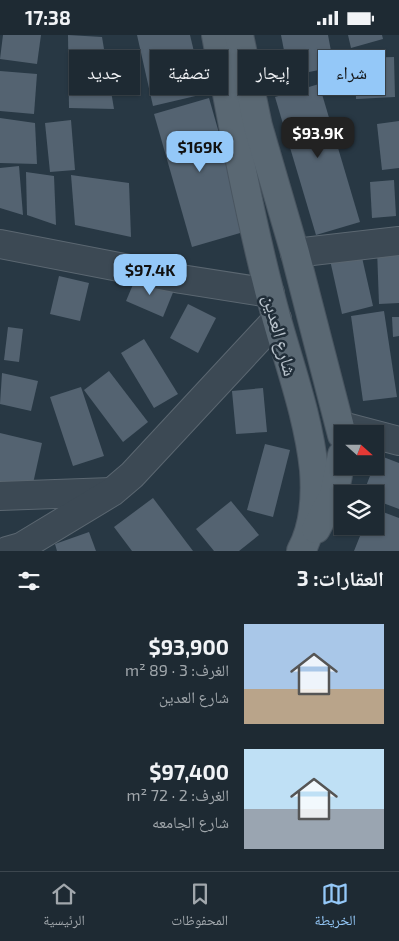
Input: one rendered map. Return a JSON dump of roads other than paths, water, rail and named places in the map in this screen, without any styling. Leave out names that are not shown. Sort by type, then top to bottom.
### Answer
[{"type":"main road","name":"شارع العدين","points":[[216,35],[273,306],[308,437],[314,470],[314,507],[304,546]]},
{"type":"main road","name":"شارع العدين","points":[[239,35],[258,126],[295,253],[341,425]]},
{"type":"main road","name":"شارع العدين","points":[[304,546],[318,527],[334,495],[338,475]]},
{"type":"street","points":[[295,253],[399,241]]},
{"type":"street","points":[[0,244],[180,279],[273,306],[132,475],[112,492],[21,547],[7,551]]},
{"type":"street","points":[[384,438],[399,441]]},
{"type":"street","points":[[0,496],[112,492]]}]
